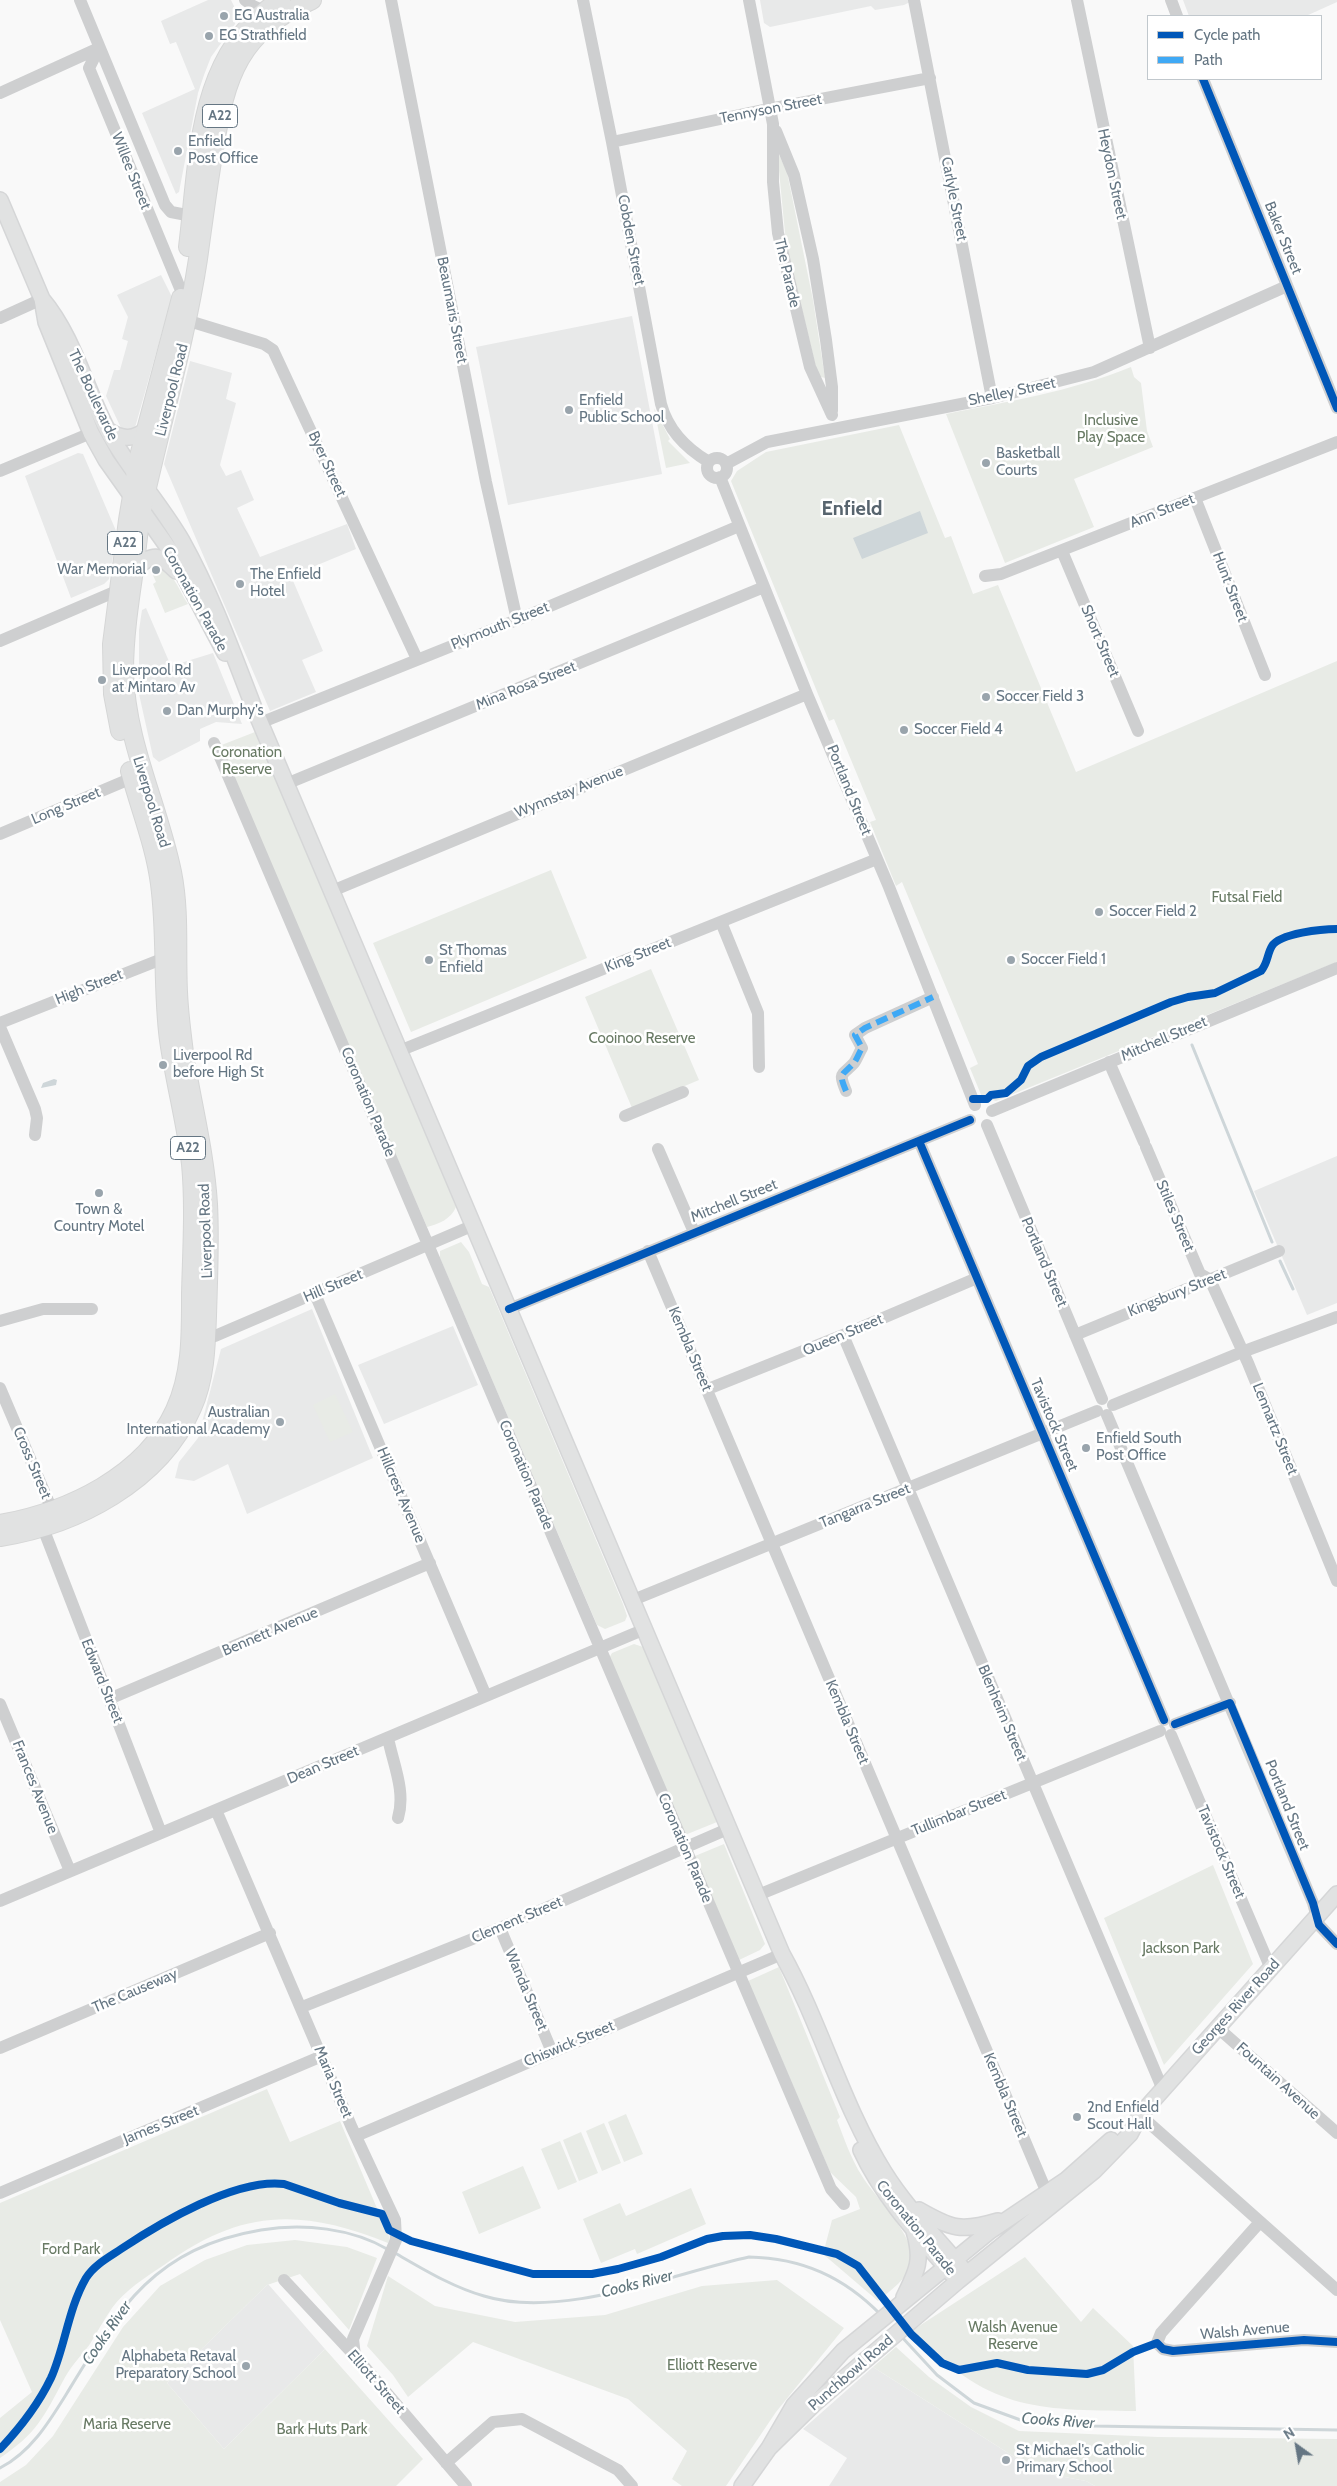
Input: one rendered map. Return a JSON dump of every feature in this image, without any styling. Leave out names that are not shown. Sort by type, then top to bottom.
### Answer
[{"type":"highway","name":"Liverpool Road","points":[[0,1537],[43,1528],[104,1500],[140,1476],[162,1455],[186,1421],[194,1404],[202,1378],[198,1338],[192,1177],[168,1032],[171,955],[177,903],[170,865],[135,749],[126,698],[125,636],[142,511],[136,473],[182,293],[203,134],[215,79],[227,53],[236,40],[264,11],[281,0]]},
{"type":"highway","name":"Liverpool Road","points":[[171,955],[157,865],[132,778],[112,694],[112,644],[119,590],[139,493],[189,321],[222,99],[229,80],[247,48],[266,27],[285,13],[312,0]]},
{"type":"highway","name":"Liverpool Road","points":[[0,1524],[27,1519],[52,1510],[111,1481],[136,1463],[151,1446],[174,1411],[182,1393],[198,1338]]},
{"type":"main road","name":"The Boulevarde","points":[[0,200],[42,299],[46,322],[91,433],[106,460],[139,493]]},
{"type":"main road","name":"The Boulevarde","points":[[42,299],[57,317],[108,430],[136,473]]},
{"type":"main road","points":[[108,430],[117,437],[130,438],[148,429]]},
{"type":"main road","name":"Coronation Parade","points":[[139,493],[181,539],[202,578],[224,627],[260,724],[730,1828],[782,1954],[794,1993],[862,2152],[879,2184],[946,2266],[962,2277]]},
{"type":"main road","name":"Coronation Parade","points":[[142,511],[172,553],[253,706]]},
{"type":"main road","points":[[134,569],[149,558],[157,556],[164,558],[186,581]]},
{"type":"main road","name":"Georges River Road","points":[[946,2266],[1013,2215],[1066,2180],[1138,2118],[1337,1894]]},
{"type":"main road","name":"Coronation Parade","points":[[782,1954],[801,1988],[866,2139],[885,2174],[908,2205],[946,2266]]},
{"type":"main road","name":"Georges River Road","points":[[962,2277],[1094,2172],[1130,2134],[1138,2118]]},
{"type":"main road","points":[[908,2205],[954,2228],[987,2224],[1013,2215]]},
{"type":"main road","points":[[898,2305],[914,2278],[919,2260],[912,2225]]},
{"type":"main road","name":"Punchbowl Road","points":[[742,2486],[769,2448],[794,2404],[833,2360],[946,2266]]},
{"type":"main road","name":"Punchbowl Road","points":[[769,2448],[814,2404],[962,2277]]},
{"type":"street","name":"Willee Street","points":[[80,0],[165,205],[171,212],[192,216]]},
{"type":"street","points":[[245,0],[264,11]]},
{"type":"street","name":"Beaumaris Street","points":[[391,0],[486,482],[517,620]]},
{"type":"street","name":"Cobden Street","points":[[583,0],[664,415],[676,434],[709,462]]},
{"type":"street","name":"The Parade","points":[[749,0],[773,124],[773,182],[778,233],[810,367],[832,415]]},
{"type":"street","name":"Carlyle Street","points":[[914,0],[992,398]]},
{"type":"street","name":"Heydon Street","points":[[1077,0],[1150,348]]},
{"type":"street","points":[[1171,0],[1177,15]]},
{"type":"street","name":"Willee Street","points":[[100,48],[89,68],[182,293]]},
{"type":"street","points":[[0,93],[100,48]]},
{"type":"street","name":"Tennyson Street","points":[[612,142],[771,108],[930,78]]},
{"type":"street","name":"Baker Street","points":[[1203,80],[1337,408]]},
{"type":"street","name":"The Parade","points":[[773,124],[794,175],[813,259],[831,378],[834,429]]},
{"type":"street","name":"Shelley Street","points":[[726,464],[767,442],[992,398],[1088,374],[1287,286]]},
{"type":"street","points":[[0,318],[42,299]]},
{"type":"street","name":"Byer Street","points":[[189,321],[264,344],[273,350],[417,660]]},
{"type":"street","points":[[0,472],[91,433]]},
{"type":"street","name":"Ann Street","points":[[985,576],[1001,574],[1062,551],[1337,442]]},
{"type":"street","points":[[718,458],[726,464],[726,472],[720,477],[709,474],[709,462],[718,458]]},
{"type":"street","name":"Portland Street","points":[[720,477],[807,694],[877,859],[975,1105]]},
{"type":"street","name":"Hunt Street","points":[[1195,498],[1265,676]]},
{"type":"street","name":"Plymouth Street","points":[[260,724],[517,620],[739,526]]},
{"type":"street","name":"Short Street","points":[[1062,551],[1138,731]]},
{"type":"street","name":"Mina Rosa Street","points":[[286,784],[764,587]]},
{"type":"street","points":[[0,641],[119,590]]},
{"type":"street","name":"Wynnstay Avenue","points":[[332,891],[807,694]]},
{"type":"street","name":"Coronation Parade","points":[[214,743],[429,1245],[737,1974],[830,2189],[844,2204]]},
{"type":"street","name":"Long Street","points":[[0,834],[132,778]]},
{"type":"street","name":"King Street","points":[[399,1051],[877,859]]},
{"type":"street","points":[[721,922],[758,1013],[759,1067]]},
{"type":"street","name":"High Street","points":[[0,1025],[171,955]]},
{"type":"street","name":"Mitchell Street","points":[[992,1111],[1337,968]]},
{"type":"street","points":[[846,1091],[841,1079],[842,1073],[855,1062],[862,1048],[855,1035],[864,1028],[933,997]]},
{"type":"street","points":[[0,1025],[35,1109],[37,1118],[35,1135]]},
{"type":"street","name":"Stiles Street","points":[[1109,1062],[1200,1274],[1209,1279]]},
{"type":"street","points":[[625,1116],[683,1092]]},
{"type":"street","points":[[985,1104],[992,1111],[991,1121],[986,1125],[978,1127],[970,1120],[969,1113],[975,1105],[985,1104]]},
{"type":"street","name":"Mitchell Street","points":[[510,1309],[970,1120]]},
{"type":"street","name":"Portland Street","points":[[986,1125],[1230,1703],[1322,1930],[1337,1944]]},
{"type":"street","name":"Tavistock Street","points":[[919,1141],[1271,1969]]},
{"type":"street","points":[[658,1149],[694,1232]]},
{"type":"street","name":"Hill Street","points":[[198,1338],[216,1336],[474,1225]]},
{"type":"street","name":"Kingsbury Street","points":[[1075,1335],[1280,1251]]},
{"type":"street","name":"Kembla Street","points":[[648,1252],[708,1389],[1047,2193]]},
{"type":"street","name":"Queen Street","points":[[708,1389],[843,1336],[977,1278]]},
{"type":"street","name":"Lennartz Street","points":[[1209,1279],[1242,1352],[1337,1581]]},
{"type":"street","name":"Hillcrest Avenue","points":[[315,1294],[486,1696]]},
{"type":"street","points":[[0,1321],[43,1308],[92,1308]]},
{"type":"street","name":"Tangarra Street","points":[[633,1600],[1043,1434],[1105,1407],[1242,1352],[1337,1317]]},
{"type":"street","name":"Blenheim Street","points":[[843,1336],[1163,2090]]},
{"type":"street","name":"Cross Street","points":[[0,1388],[52,1510]]},
{"type":"street","name":"Edward Street","points":[[43,1528],[161,1833]]},
{"type":"street","name":"Bennett Avenue","points":[[109,1699],[430,1563]]},
{"type":"street","name":"Dean Street","points":[[0,1901],[645,1629]]},
{"type":"street","name":"Tullimbar Street","points":[[758,1895],[1230,1703]]},
{"type":"street","name":"Frances Avenue","points":[[0,1704],[70,1871]]},
{"type":"street","points":[[388,1738],[398,1777],[402,1806],[398,1818]]},
{"type":"street","name":"Maria Street","points":[[216,1810],[356,2136],[395,2220],[396,2240],[353,2339],[355,2356]]},
{"type":"street","name":"Clement Street","points":[[302,2007],[500,1928],[730,1828]]},
{"type":"street","name":"Wanda Street","points":[[500,1928],[552,2052]]},
{"type":"street","name":"The Causeway","points":[[0,2048],[270,1934]]},
{"type":"street","name":"Chiswick Street","points":[[356,2136],[782,1954]]},
{"type":"street","name":"Fountain Avenue","points":[[1218,2028],[1337,2133]]},
{"type":"street","name":"James Street","points":[[0,2193],[322,2056]]},
{"type":"street","points":[[1138,2118],[1337,2290]]},
{"type":"street","name":"Walsh Avenue","points":[[1260,2222],[1161,2333],[1157,2343],[1163,2349],[1173,2351],[1304,2340],[1337,2342]]},
{"type":"street","name":"Elliott Street","points":[[284,2280],[355,2356],[466,2486]]},
{"type":"street","points":[[446,2463],[493,2422],[522,2419],[618,2470],[632,2486]]},
{"type":"shaded area","points":[[208,0],[231,0],[238,14],[235,24],[211,57],[204,75],[198,93],[179,192],[176,194],[142,113],[195,89],[176,42],[170,44],[161,21]]},
{"type":"shaded area","points":[[760,0],[914,0],[904,5],[875,10],[871,6],[770,27],[764,23]]},
{"type":"shaded area","points":[[1183,0],[1337,0],[1337,2],[1308,15],[1189,15]]},
{"type":"shaded area","points":[[161,275],[172,297],[134,431],[121,428],[106,396],[114,370],[120,370],[128,341],[122,339],[128,317],[117,295]]},
{"type":"shaded area","name":"Enfield Public School","points":[[632,316],[662,474],[508,505],[476,347]]},
{"type":"shaded area","points":[[190,361],[232,373],[226,399],[236,403],[220,465],[226,476],[241,470],[254,500],[237,508],[260,557],[347,524],[356,549],[291,576],[323,651],[302,660],[316,692],[270,711],[164,464]]},
{"type":"shaded area","points":[[78,453],[83,454],[117,533],[109,579],[104,584],[71,598],[25,476]]},
{"type":"shaded area","points":[[920,511],[928,533],[862,559],[853,538]]},
{"type":"shaded area","points":[[146,608],[171,666],[213,653],[242,724],[216,722],[200,729],[200,741],[159,762],[153,757],[139,694],[139,630],[142,610]]},
{"type":"shaded area","points":[[54,1079],[57,1080],[56,1085],[41,1088],[43,1083]]},
{"type":"shaded area","points":[[1337,1156],[1337,1303],[1307,1315],[1254,1191]]},
{"type":"shaded area","name":"Australian International Academy","points":[[312,1309],[373,1458],[247,1514],[228,1464],[194,1481],[175,1478],[179,1462],[198,1438],[221,1349]]},
{"type":"shaded area","points":[[453,1326],[478,1385],[384,1424],[358,1365]]},
{"type":"shaded area","name":"Alphabeta Retaval Preparatory School","points":[[268,2284],[325,2349],[224,2449],[167,2383]]},
{"type":"shaded area","points":[[873,2367],[1038,2472],[1086,2481],[1095,2486],[829,2486],[847,2458],[803,2429]]},
{"type":"green space","points":[[777,150],[787,172],[813,300],[825,378],[818,376],[786,243]]},
{"type":"green space","name":"Inclusive Play Space","points":[[1131,367],[1134,377],[1141,383],[1147,431],[1153,447],[1074,479],[1094,527],[1005,563],[946,414],[1062,389],[1108,376]]},
{"type":"green space","points":[[654,408],[670,439],[668,441],[690,463],[666,468]]},
{"type":"green space","name":"Futsal Field","points":[[899,425],[945,538],[951,536],[973,594],[998,585],[1076,772],[1337,661],[1337,962],[996,1101],[982,1097],[970,1068],[978,1064],[902,882],[896,886],[870,822],[876,820],[834,719],[829,721],[731,481],[737,471],[766,452]]},
{"type":"green space","points":[[156,563],[161,565],[170,574],[188,604],[165,613],[153,584],[156,582],[151,571]]},
{"type":"green space","name":"Coronation Reserve","points":[[255,732],[381,1025],[456,1207],[448,1218],[436,1224],[427,1227],[219,746]]},
{"type":"green space","points":[[551,870],[587,958],[411,1032],[373,943]]},
{"type":"green space","name":"Cooinoo Reserve","points":[[651,969],[699,1080],[632,1108],[585,997]]},
{"type":"green space","points":[[461,1242],[469,1252],[482,1284],[489,1287],[623,1604],[627,1616],[625,1621],[605,1629],[597,1625],[440,1258],[440,1251]]},
{"type":"green space","points":[[335,1394],[353,1432],[330,1442],[313,1405]]},
{"type":"green space","points":[[634,1644],[643,1647],[717,1822],[685,1835],[609,1658],[612,1653]]},
{"type":"green space","points":[[724,1844],[765,1944],[760,1950],[739,1960],[695,1856]]},
{"type":"green space","name":"Jackson Park","points":[[1213,1865],[1253,1964],[1164,2065],[1104,1918]]},
{"type":"green space","points":[[779,1967],[840,2117],[837,2120],[851,2156],[862,2176],[908,2240],[912,2261],[910,2267],[899,2283],[878,2301],[823,2254],[832,2220],[860,2209],[856,2197],[830,2172],[748,1981]]},
{"type":"green space","name":"Ford Park","points":[[267,2089],[290,2142],[340,2121],[390,2239],[388,2243],[327,2224],[299,2220],[272,2220],[246,2224],[220,2233],[192,2247],[143,2279],[117,2301],[90,2344],[69,2371],[38,2424],[23,2441],[0,2458],[0,2418],[32,2392],[0,2320],[0,2203]]},
{"type":"green space","points":[[626,2114],[643,2154],[624,2162],[608,2122]]},
{"type":"green space","points":[[604,2123],[621,2163],[602,2171],[586,2131]]},
{"type":"green space","points":[[581,2132],[598,2173],[579,2181],[563,2140]]},
{"type":"green space","points":[[560,2141],[577,2182],[558,2190],[541,2149]]},
{"type":"green space","points":[[523,2166],[541,2208],[479,2234],[462,2192]]},
{"type":"green space","points":[[691,2188],[706,2224],[637,2254],[635,2249],[601,2263],[583,2219],[620,2203],[626,2216]]},
{"type":"green space","name":"Maria Reserve","points":[[295,2240],[347,2247],[377,2258],[349,2330],[300,2274],[267,2285],[167,2383],[224,2449],[325,2349],[423,2459],[396,2486],[0,2486],[0,2482],[26,2465],[53,2436],[123,2327],[160,2286],[205,2260],[247,2245]]},
{"type":"green space","name":"Walsh Avenue Reserve","points":[[1025,2257],[1081,2322],[1093,2308],[1133,2346],[1136,2411],[1100,2411],[1040,2406],[1014,2400],[989,2391],[964,2376],[939,2356],[913,2330]]},
{"type":"green space","name":"Elliott Reserve","points":[[388,2276],[435,2306],[515,2322],[605,2315],[702,2286],[777,2280],[844,2328],[776,2412],[726,2486],[682,2486],[672,2479],[687,2451],[628,2399],[473,2342],[408,2397],[393,2375],[367,2346]]},
{"type":"green space","points":[[896,2347],[929,2377],[971,2407],[1019,2431],[1158,2437],[1337,2439],[1337,2486],[1095,2486],[1086,2481],[1038,2472],[873,2367]]},
{"type":"waterway","points":[[1192,1045],[1272,1242]]},
{"type":"waterway","points":[[1280,1261],[1293,1289]]},
{"type":"waterway","name":"Cooks River","points":[[0,2468],[21,2454],[38,2435],[53,2415],[104,2334],[143,2286],[166,2267],[193,2251],[224,2239],[261,2230],[294,2227],[310,2227],[343,2232],[389,2250]]},
{"type":"waterway","name":"Cooks River","points":[[395,2253],[461,2288],[484,2296],[514,2302],[581,2299],[616,2292],[749,2257],[768,2258],[804,2266],[837,2280],[852,2290],[881,2315]]},
{"type":"waterway","name":"Cooks River","points":[[900,2335],[937,2375],[974,2403],[1026,2422],[1092,2426],[1337,2430]]},
{"type":"marked path","points":[[846,1091],[842,1075],[854,1063],[862,1048],[855,1035],[865,1028],[933,997]]},
{"type":"cycle path","points":[[1203,80],[1337,408]]},
{"type":"cycle path","points":[[973,1099],[987,1099],[991,1095],[1006,1093],[1021,1080],[1028,1066],[1041,1057],[1171,1002],[1215,993],[1261,971],[1272,946],[1284,938],[1302,933],[1337,929]]},
{"type":"cycle path","points":[[509,1309],[970,1120]]},
{"type":"cycle path","points":[[919,1141],[1164,1720]]},
{"type":"cycle path","points":[[1175,1724],[1230,1703],[1313,1903],[1319,1925],[1337,1944]]},
{"type":"cycle path","points":[[0,2449],[41,2397],[51,2378],[75,2302],[86,2278],[93,2269],[137,2238],[177,2215],[222,2195],[265,2184],[284,2184],[339,2203],[382,2214],[389,2230],[411,2241],[533,2274],[592,2274],[618,2269],[661,2257],[707,2239],[723,2236],[750,2235],[776,2239],[837,2254],[858,2266],[911,2334],[942,2363],[959,2370],[997,2363],[1028,2370],[1087,2374],[1103,2370],[1133,2352],[1157,2343],[1163,2349],[1173,2351],[1304,2340],[1337,2342]]},
{"type":"place","name":"EG Australia","points":[[224,16]]},
{"type":"place","name":"EG Strathfield","points":[[209,36]]},
{"type":"place","name":"Enfield Post Office","points":[[178,151]]},
{"type":"place","name":"Enfield Public School","points":[[569,410]]},
{"type":"place","name":"Basketball Courts","points":[[986,463]]},
{"type":"place","name":"War Memorial","points":[[156,570]]},
{"type":"place","name":"The Enfield Hotel","points":[[240,584]]},
{"type":"place","name":"Liverpool Rd at Mintaro Av","points":[[102,680]]},
{"type":"place","name":"Soccer Field 3","points":[[986,697]]},
{"type":"place","name":"Dan Murphy's","points":[[167,711]]},
{"type":"place","name":"Soccer Field 4","points":[[904,730]]},
{"type":"place","name":"Soccer Field 2","points":[[1099,912]]},
{"type":"place","name":"St Thomas Enfield","points":[[429,960]]},
{"type":"place","name":"Soccer Field 1","points":[[1011,960]]},
{"type":"place","name":"Liverpool Rd before High St","points":[[163,1065]]},
{"type":"place","name":"Town & Country Motel","points":[[99,1193]]},
{"type":"place","name":"Australian International Academy","points":[[280,1422]]},
{"type":"place","name":"Enfield South Post Office","points":[[1086,1448]]},
{"type":"place","name":"2nd Enfield Scout Hall","points":[[1077,2117]]},
{"type":"place","name":"Alphabeta Retaval Preparatory School","points":[[246,2366]]},
{"type":"place","name":"St Michael's Catholic Primary School","points":[[1006,2460]]},
{"type":"district","name":"Enfield","points":[[852,509]]},
{"type":"park label","name":"Bark Huts Park","points":[[322,2430]]}]
